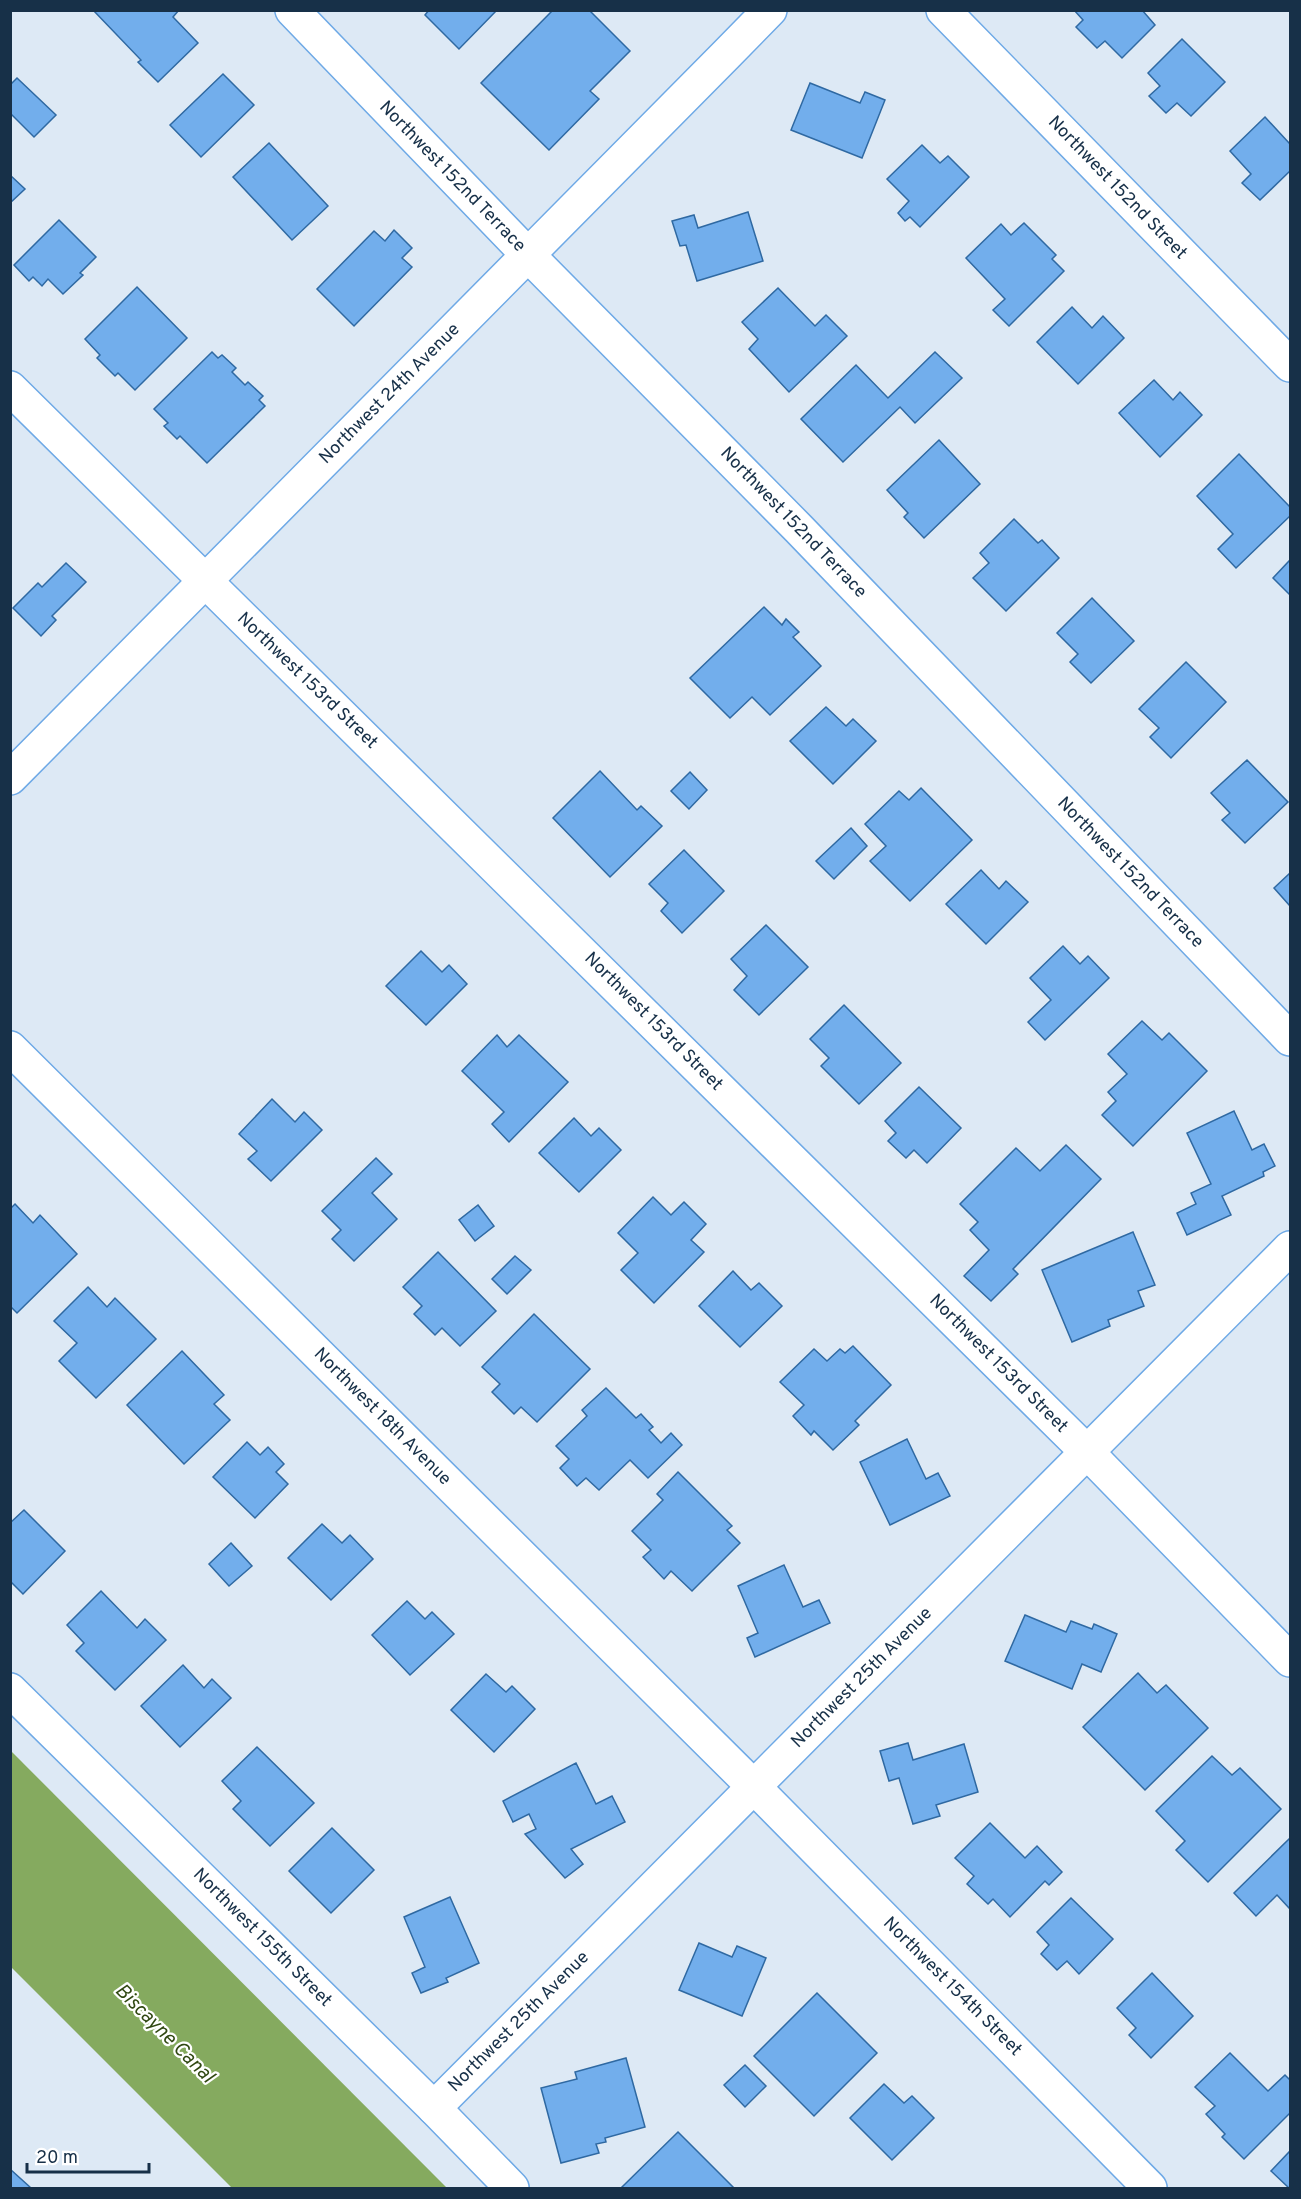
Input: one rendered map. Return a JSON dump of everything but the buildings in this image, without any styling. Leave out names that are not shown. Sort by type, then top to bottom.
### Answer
[{"type":"street","name":"Northwest 152nd Terrace","points":[[292,10],[529,256],[799,529],[1290,1039]]},
{"type":"street","name":"Northwest 24th Avenue","points":[[10,778],[770,10]]},
{"type":"street","name":"Northwest 152nd Street","points":[[943,10],[1290,365]]},
{"type":"street","name":"Northwest 153rd Street","points":[[10,388],[1087,1452],[1290,1660]]},
{"type":"street","name":"Northwest 18th Avenue","points":[[10,1048],[753,1786]]},
{"type":"street","name":"Northwest 25th Avenue","points":[[434,2108],[1290,1248]]},
{"type":"street","name":"Northwest 155th Street","points":[[10,1690],[434,2108],[512,2188]]},
{"type":"street","name":"Northwest 154th Street","points":[[753,1786],[1150,2188]]},
{"type":"water","name":"Biscayne Canal","points":[[11,1751],[447,2188],[232,2188],[11,1967]]}]
